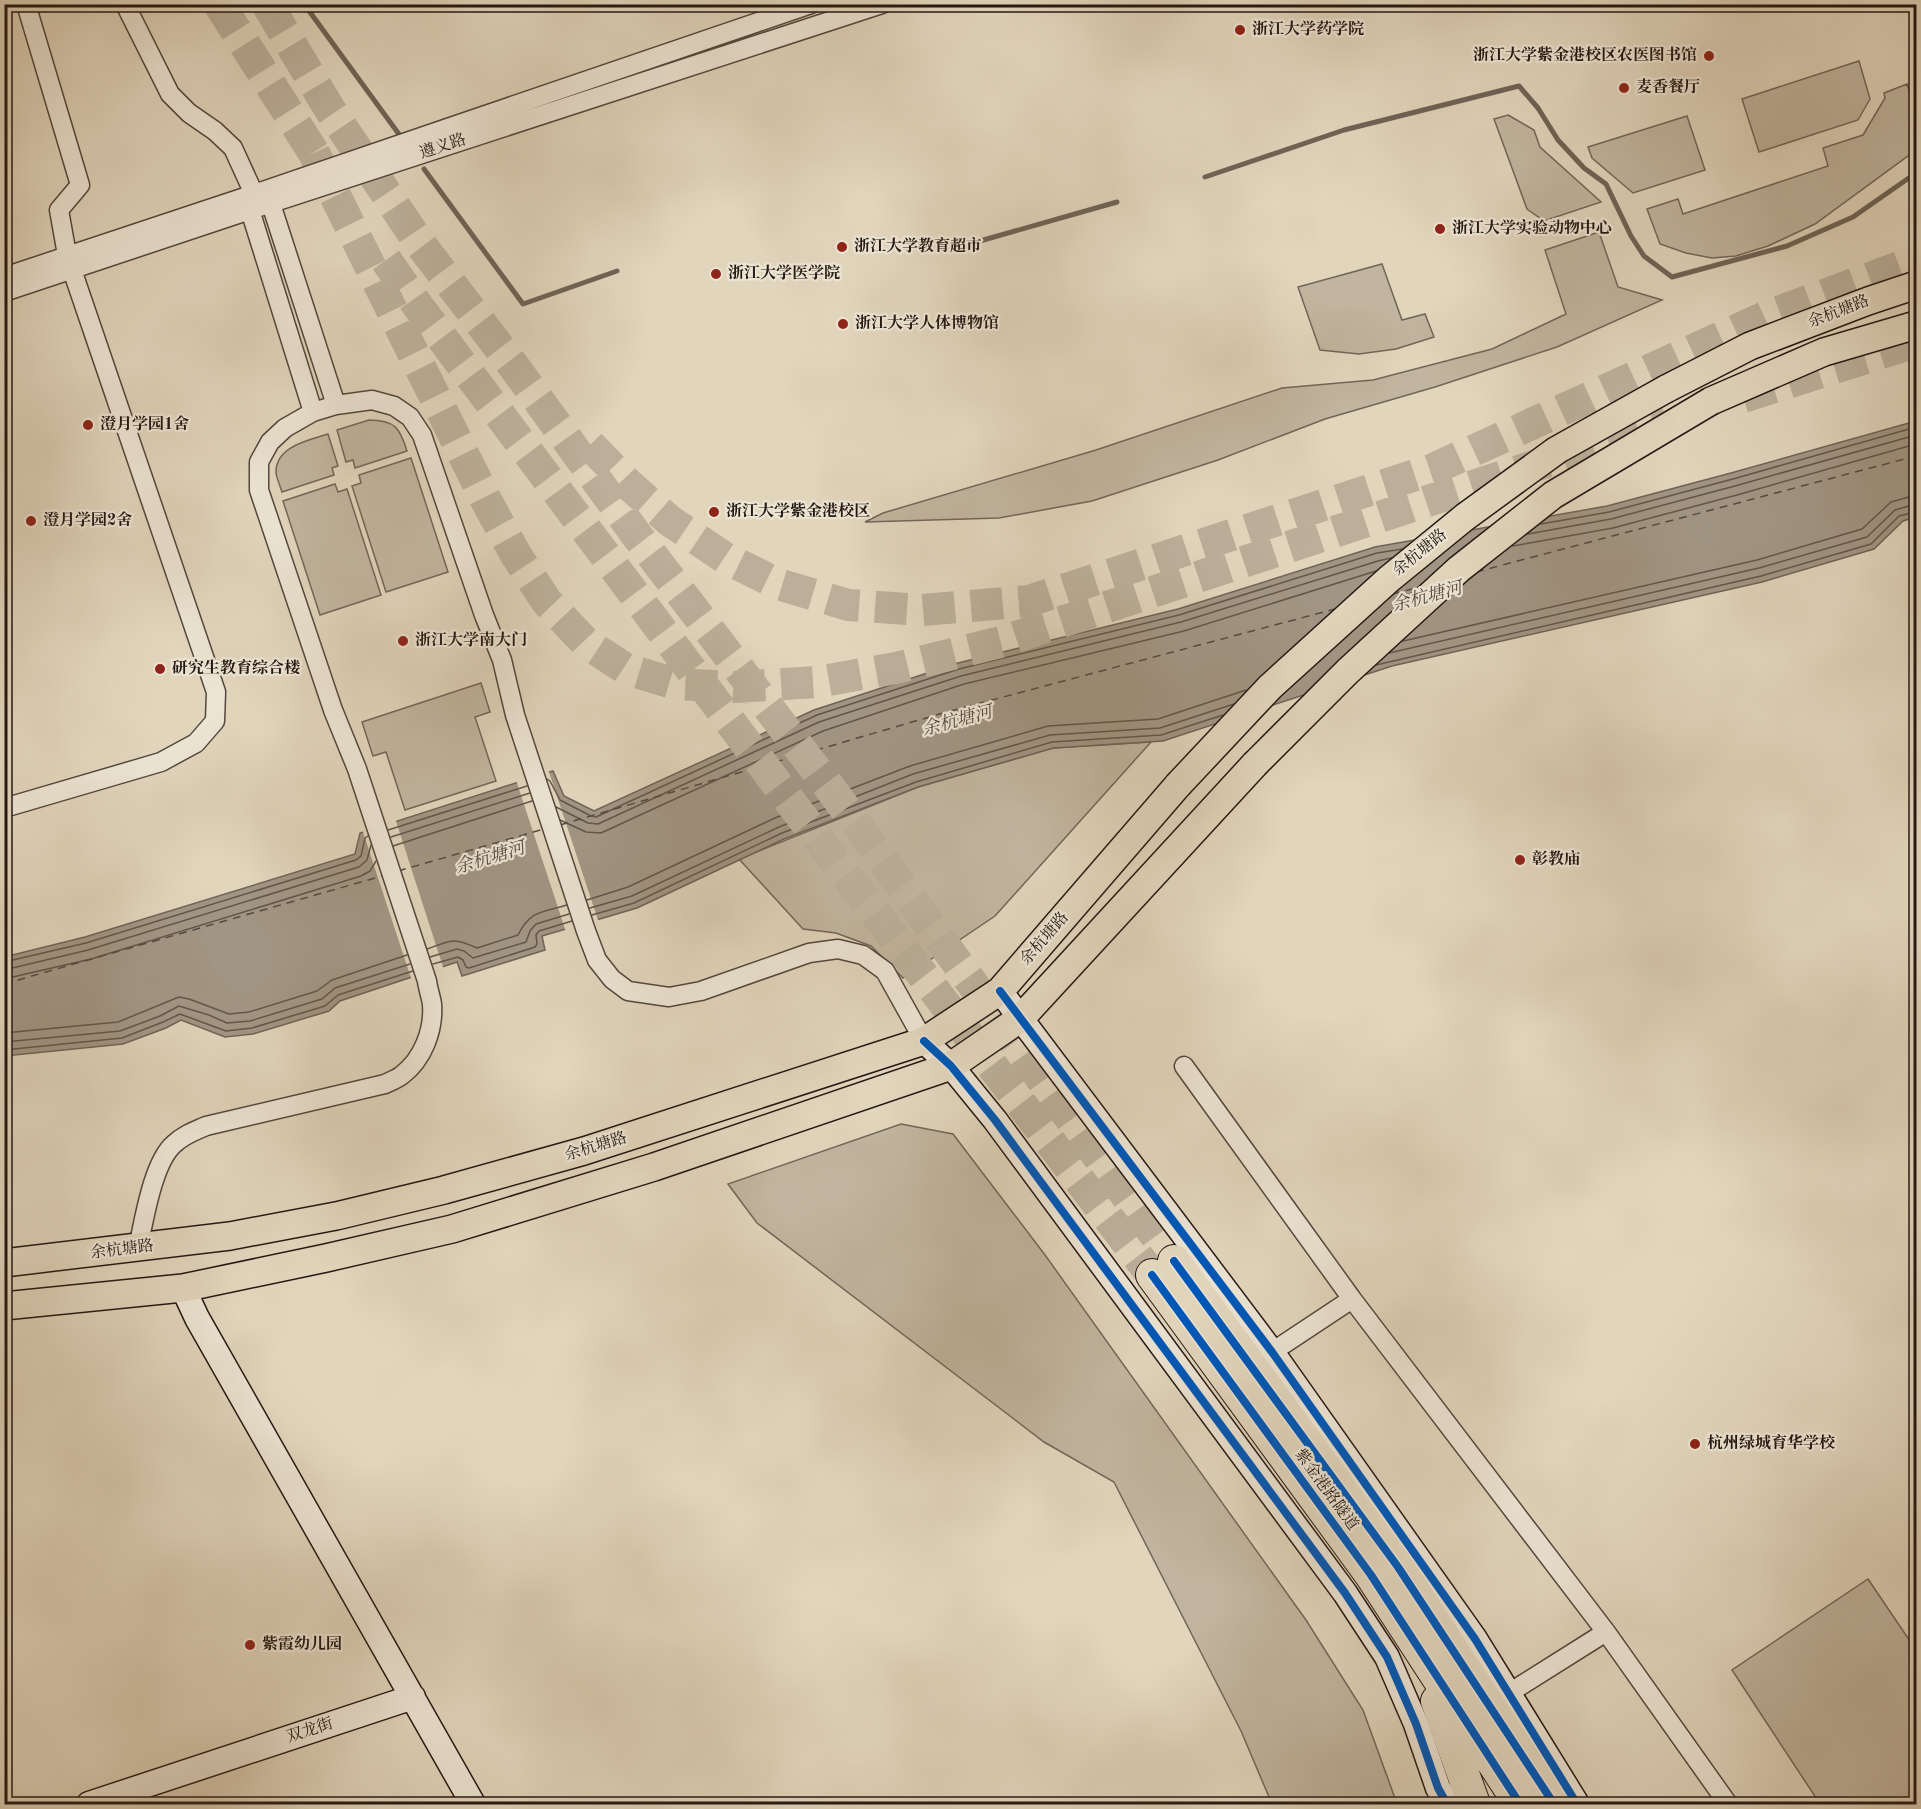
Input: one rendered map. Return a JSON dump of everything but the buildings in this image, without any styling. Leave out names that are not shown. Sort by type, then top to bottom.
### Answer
[{"type":"highway","name":"紫金港路隧道","points":[[1163,1268],[1398,1567],[1492,1711],[1414,1641],[1163,1268]]},
{"type":"highway","points":[[1414,1641],[1467,1799]]},
{"type":"highway","points":[[1492,1711],[1505,1804]]},
{"type":"highway","points":[[1492,1711],[1520,1804]]},
{"type":"highway","points":[[1492,1711],[1554,1804]]},
{"type":"main road","name":"余杭塘路","points":[[4,1263],[230,1236],[336,1216],[444,1190],[584,1151],[924,1041],[1000,991],[1178,785],[1270,687],[1389,579],[1465,517],[1557,450],[1666,389],[1750,346],[1917,285]]},
{"type":"main road","name":"余杭塘路","points":[[4,1306],[183,1288],[452,1229],[654,1167],[951,1066],[1021,1018],[1254,764],[1347,671],[1459,569],[1553,495],[1711,401],[1824,352],[1917,325]]},
{"type":"main road","points":[[1000,991],[1272,1352],[1475,1639],[1492,1711],[1577,1804]]},
{"type":"main road","points":[[924,1041],[951,1066],[1002,1130],[1345,1593],[1387,1657],[1416,1724],[1438,1788],[1467,1799]]},
{"type":"main road","points":[[183,1288],[197,1318],[473,1804]]},
{"type":"main road","name":"双龙街","points":[[89,1804],[413,1696]]},
{"type":"street","points":[[4,808],[161,762],[196,743],[215,722],[216,692],[69,262],[59,210],[80,185],[26,4]]},
{"type":"street","points":[[124,4],[170,94],[189,113],[233,148],[252,202],[313,412]]},
{"type":"street","name":"遵义路","points":[[4,277],[69,262],[252,202],[811,4]]},
{"type":"street","name":"遵义路","points":[[252,202],[271,204],[835,12],[882,4]]},
{"type":"street","points":[[271,204],[336,405]]},
{"type":"street","name":"遵义路","points":[[4,292],[69,262]]},
{"type":"street","points":[[138,1248],[160,1163],[172,1144],[206,1126],[386,1084],[402,1075],[417,1059],[425,1046],[431,1026],[432,1004],[427,981],[357,769],[333,710],[259,490],[259,462],[270,441],[285,428],[313,412],[336,405],[372,400],[394,406],[410,417],[422,435],[484,615],[502,660],[515,715],[586,931],[597,960],[612,979],[628,991],[669,997],[701,991],[809,953],[838,949],[862,955],[885,970],[924,1041]]},
{"type":"street","points":[[1184,1066],[1352,1299],[1606,1632],[1728,1804]]},
{"type":"street","points":[[1272,1352],[1352,1299]]},
{"type":"street","points":[[1492,1711],[1606,1632]]},
{"type":"shaded area","points":[[1859,61],[1870,99],[1858,120],[1759,152],[1742,99]]},
{"type":"shaded area","points":[[1907,84],[1913,101],[1916,100],[1916,150],[1815,224],[1768,246],[1736,256],[1712,258],[1686,253],[1660,244],[1647,209],[1678,199],[1683,214],[1828,166],[1823,148],[1863,135],[1885,98],[1884,93]]},
{"type":"shaded area","points":[[1508,115],[1534,130],[1540,147],[1601,202],[1544,221],[1527,209],[1494,119]]},
{"type":"shaded area","points":[[1687,116],[1705,170],[1633,193],[1592,158],[1588,147]]},
{"type":"shaded area","points":[[1599,232],[1618,287],[1662,300],[1557,347],[1435,387],[1325,419],[1218,460],[1092,501],[999,518],[865,522],[883,513],[1096,450],[1282,388],[1373,380],[1492,349],[1566,314],[1545,250]]},
{"type":"shaded area","points":[[1382,264],[1402,320],[1425,314],[1434,337],[1396,349],[1359,354],[1320,350],[1298,287]]},
{"type":"shaded area","points":[[369,420],[378,420],[395,427],[402,436],[407,451],[355,468],[353,460],[346,462],[337,430]]},
{"type":"shaded area","points":[[328,434],[338,466],[332,468],[334,475],[282,492],[276,473],[281,456],[287,450],[303,442]]},
{"type":"shaded area","points":[[411,458],[448,572],[386,592],[352,486],[361,483],[359,475]]},
{"type":"shaded area","points":[[335,484],[338,492],[347,489],[381,595],[320,615],[283,501]]},
{"type":"shaded area","points":[[481,683],[490,712],[475,717],[496,781],[405,810],[386,752],[373,756],[362,722]]},
{"type":"shaded area","points":[[1151,742],[995,916],[903,978],[871,946],[836,933],[803,929],[739,859],[918,787],[1053,748]]},
{"type":"shaded area","points":[[901,1124],[953,1134],[1045,1255],[1306,1620],[1363,1710],[1396,1801],[1389,1804],[1272,1804],[1241,1731],[1114,1482],[1044,1442],[757,1223],[728,1184]]},
{"type":"shaded area","points":[[1868,1579],[1916,1650],[1916,1804],[1820,1804],[1732,1670]]},
{"type":"water","name":"余杭塘河","points":[[1916,421],[1916,517],[1903,521],[1874,549],[1762,582],[1392,666],[1163,741],[1053,748],[918,787],[784,839],[637,908],[542,936],[545,950],[462,976],[457,962],[340,1001],[329,1011],[253,1034],[225,1037],[181,1020],[123,1044],[5,1056],[4,957],[85,937],[355,854],[360,833],[553,771],[564,796],[594,811],[814,710],[958,663],[1178,609],[1375,547],[1607,506]]},
{"type":"pier","points":[[548,769],[599,923],[566,932],[516,780]]},
{"type":"pier","points":[[395,818],[444,970],[412,981],[362,829]]},
{"type":"waterway","points":[[304,4],[401,137]]},
{"type":"waterway","points":[[1205,177],[1344,130],[1519,86],[1538,108],[1558,140],[1584,168],[1606,184],[1631,236],[1644,256],[1672,277],[1787,246],[1853,217],[1916,173]]},
{"type":"waterway","points":[[424,169],[523,304],[617,271]]},
{"type":"waterway","points":[[973,243],[1117,202]]},
{"type":"ferry route","points":[[1476,572],[1916,456]]},
{"type":"ferry route","points":[[1392,594],[1420,587]]},
{"type":"ferry route","points":[[560,825],[943,713],[1335,609]]},
{"type":"ferry route","points":[[398,871],[544,829]]},
{"type":"ferry route","points":[[4,984],[382,876]]},
{"type":"tunnel","points":[[219,4],[326,172]]},
{"type":"tunnel","points":[[267,4],[329,108],[418,241],[515,368],[638,537],[836,796],[1174,1261]]},
{"type":"tunnel","points":[[314,153],[487,502],[516,555],[547,602],[586,643],[626,669],[676,684],[734,687],[817,682],[896,668],[1001,642],[1667,422]]},
{"type":"tunnel","points":[[386,260],[418,306],[801,816],[1152,1275]]},
{"type":"tunnel","points":[[590,445],[627,483],[670,521],[725,558],[778,584],[848,605],[923,610],[1029,601],[1431,470],[1765,317],[1916,261]]},
{"type":"tunnel","points":[[1743,397],[1916,342]]},
{"type":"cycle path","points":[[1000,991],[1272,1352],[1475,1639],[1577,1804]]},
{"type":"cycle path","points":[[924,1041],[951,1066],[995,1120],[1345,1593],[1387,1657],[1416,1724],[1438,1788],[1447,1804]]},
{"type":"cycle path","points":[[1174,1261],[1398,1567],[1554,1804]]},
{"type":"cycle path","points":[[1152,1275],[1371,1575],[1520,1804]]},
{"type":"place","name":"浙江大学药学院","points":[[1240,30]]},
{"type":"place","name":"浙江大学紫金港校区农医图书馆","points":[[1709,56]]},
{"type":"place","name":"麦香餐厅","points":[[1624,88]]},
{"type":"place","name":"浙江大学实验动物中心","points":[[1440,229]]},
{"type":"place","name":"浙江大学教育超市","points":[[842,247]]},
{"type":"place","name":"浙江大学医学院","points":[[716,274]]},
{"type":"place","name":"浙江大学人体博物馆","points":[[843,324]]},
{"type":"place","name":"澄月学园1舍","points":[[88,425]]},
{"type":"place","name":"浙江大学紫金港校区","points":[[714,512]]},
{"type":"place","name":"澄月学园2舍","points":[[31,521]]},
{"type":"place","name":"浙江大学南大门","points":[[403,641]]},
{"type":"place","name":"研究生教育综合楼","points":[[160,669]]},
{"type":"place","name":"彰教庙","points":[[1520,860]]},
{"type":"place","name":"杭州绿城育华学校","points":[[1695,1444]]},
{"type":"place","name":"紫霞幼儿园","points":[[250,1645]]}]
